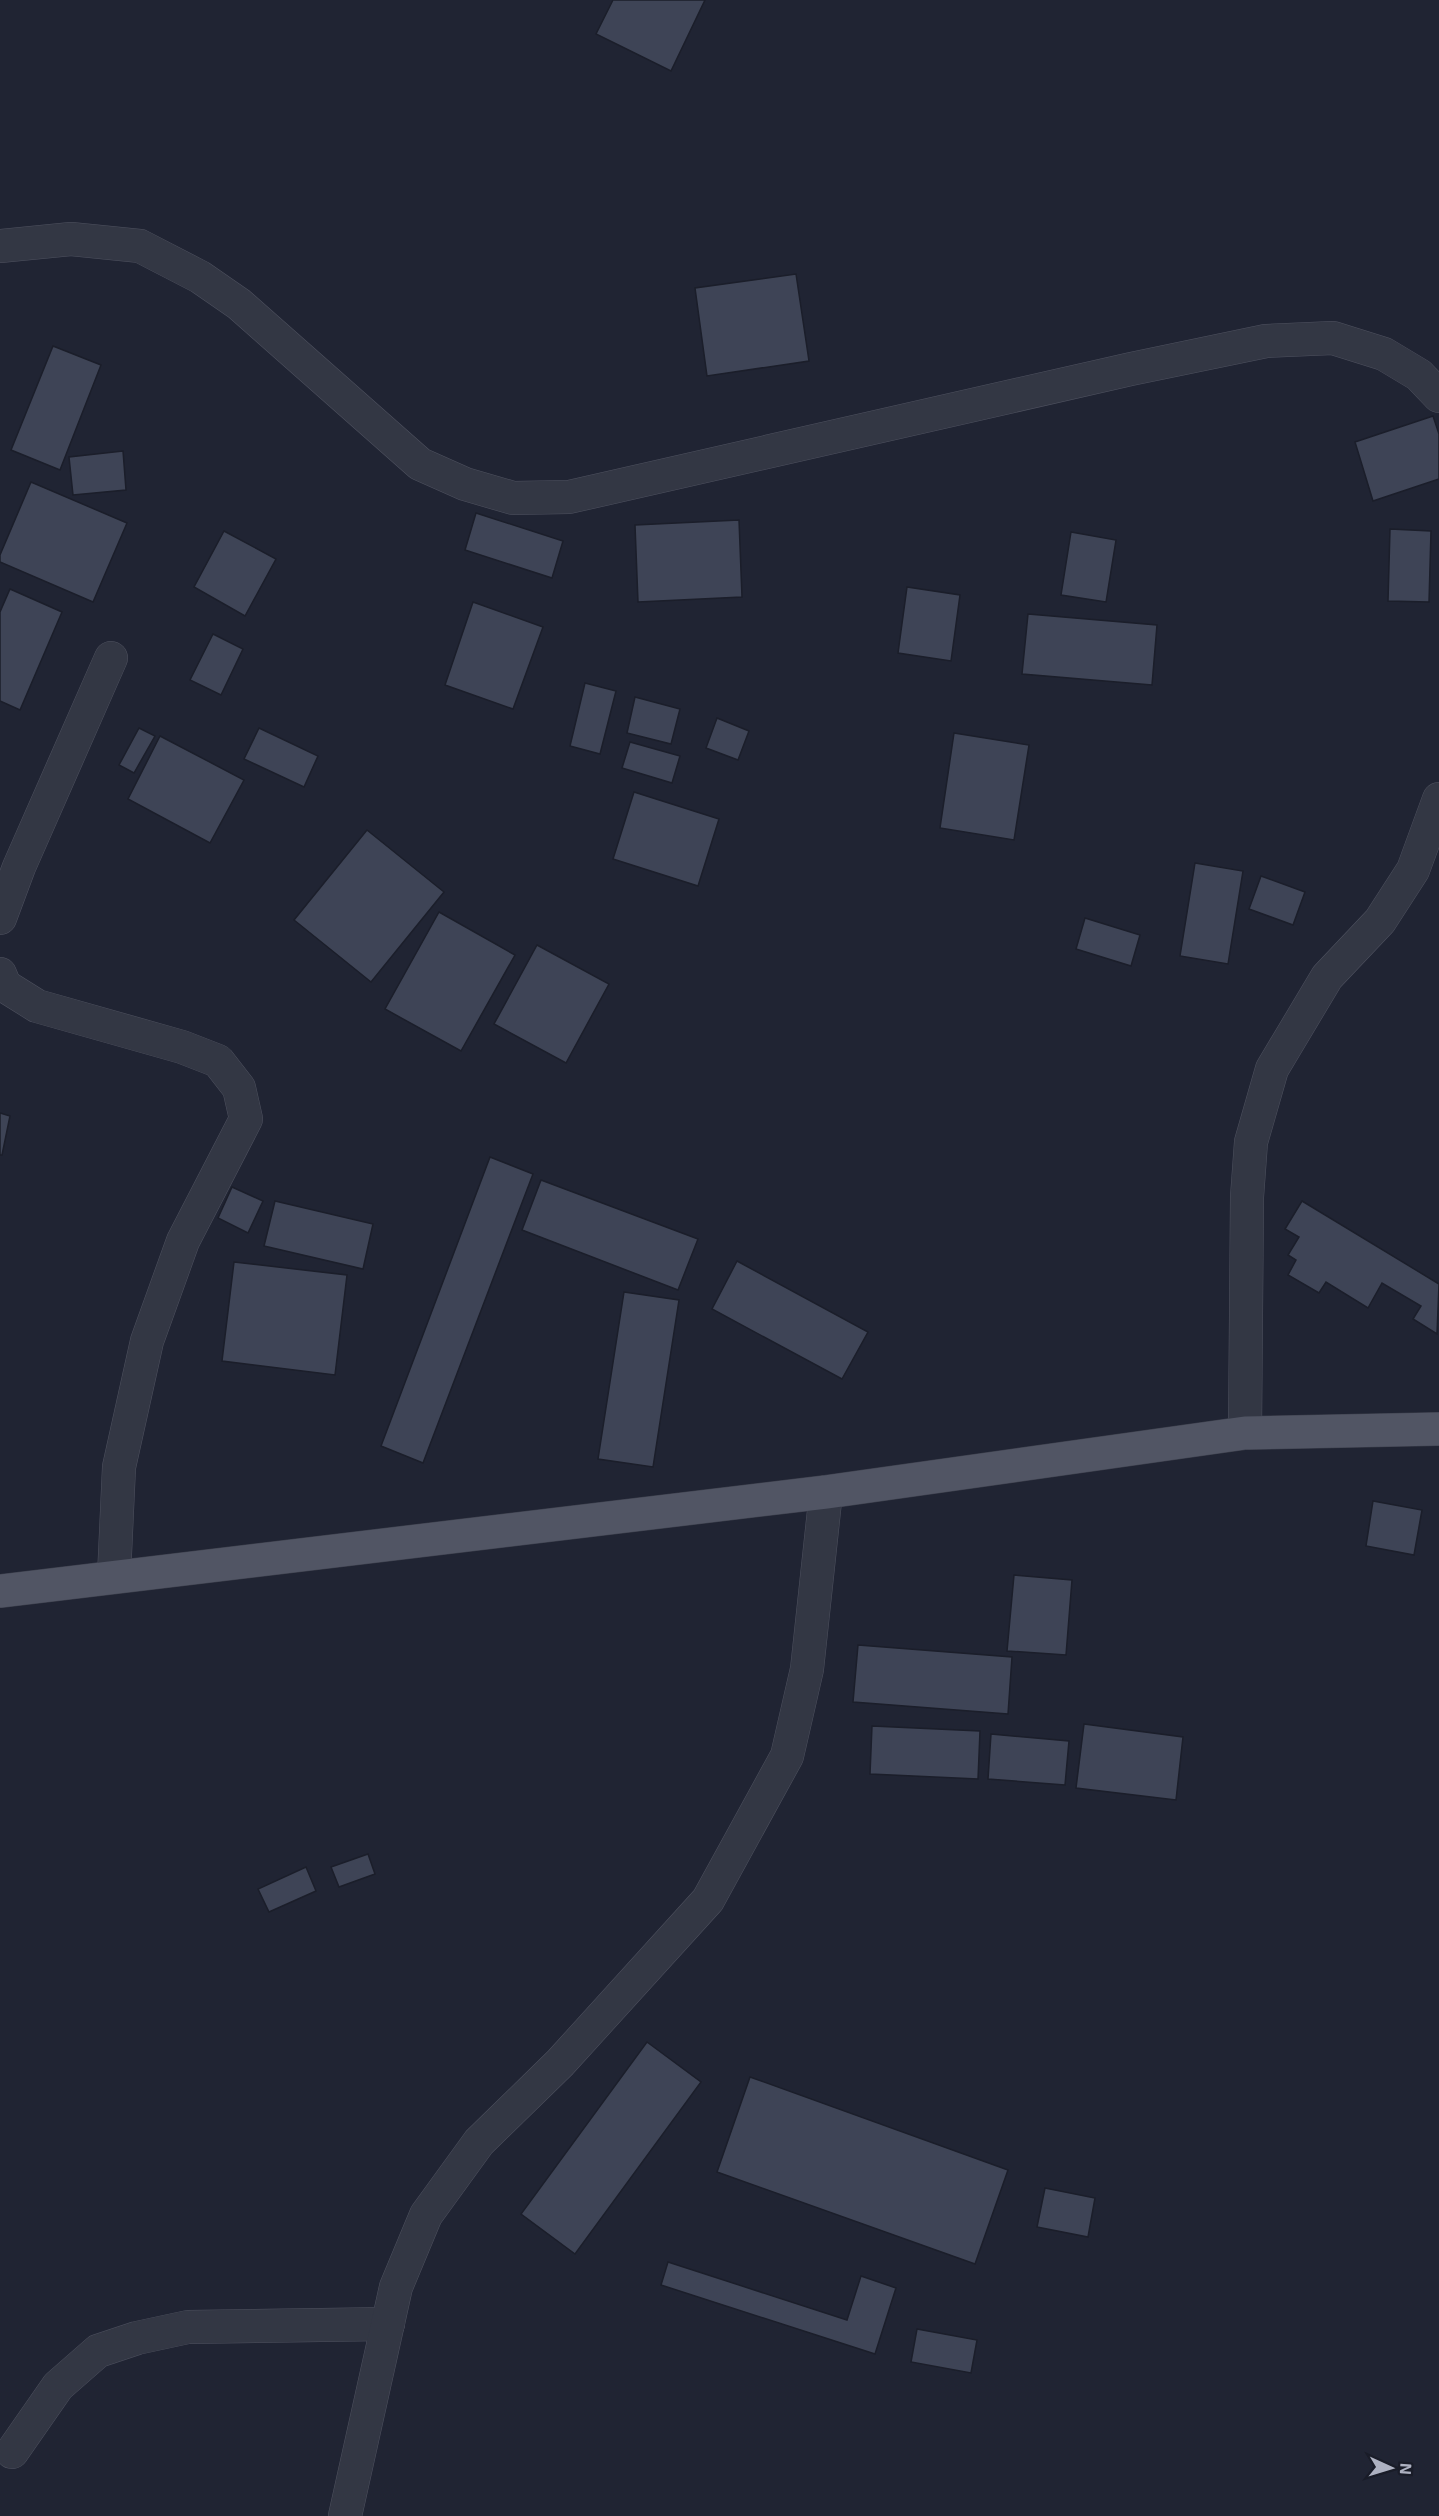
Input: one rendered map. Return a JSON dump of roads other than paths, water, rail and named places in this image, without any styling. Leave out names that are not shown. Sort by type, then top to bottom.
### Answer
[{"type":"main road","points":[[0,1591],[826,1492],[1245,1433],[1439,1429]]},
{"type":"street","points":[[0,246],[71,239],[140,246],[200,277],[239,304],[420,464],[465,484],[513,498],[569,497],[1131,369],[1266,341],[1333,338],[1383,354],[1432,376]]},
{"type":"street","points":[[0,918],[19,867],[111,658]]},
{"type":"street","points":[[1245,1433],[1247,1197],[1251,1142],[1272,1069],[1327,977],[1380,921],[1413,870],[1439,799]]},
{"type":"street","points":[[0,974],[5,986],[37,1006],[182,1047],[218,1060],[239,1088],[246,1119],[183,1241],[147,1341],[119,1467],[114,1576]]},
{"type":"street","points":[[345,2516],[396,2287],[426,2214],[479,2142],[560,2063],[708,1900],[787,1756],[807,1669],[826,1492]]},
{"type":"street","points":[[12,2452],[58,2386],[98,2351],[137,2338],[188,2327],[388,2324]]}]
